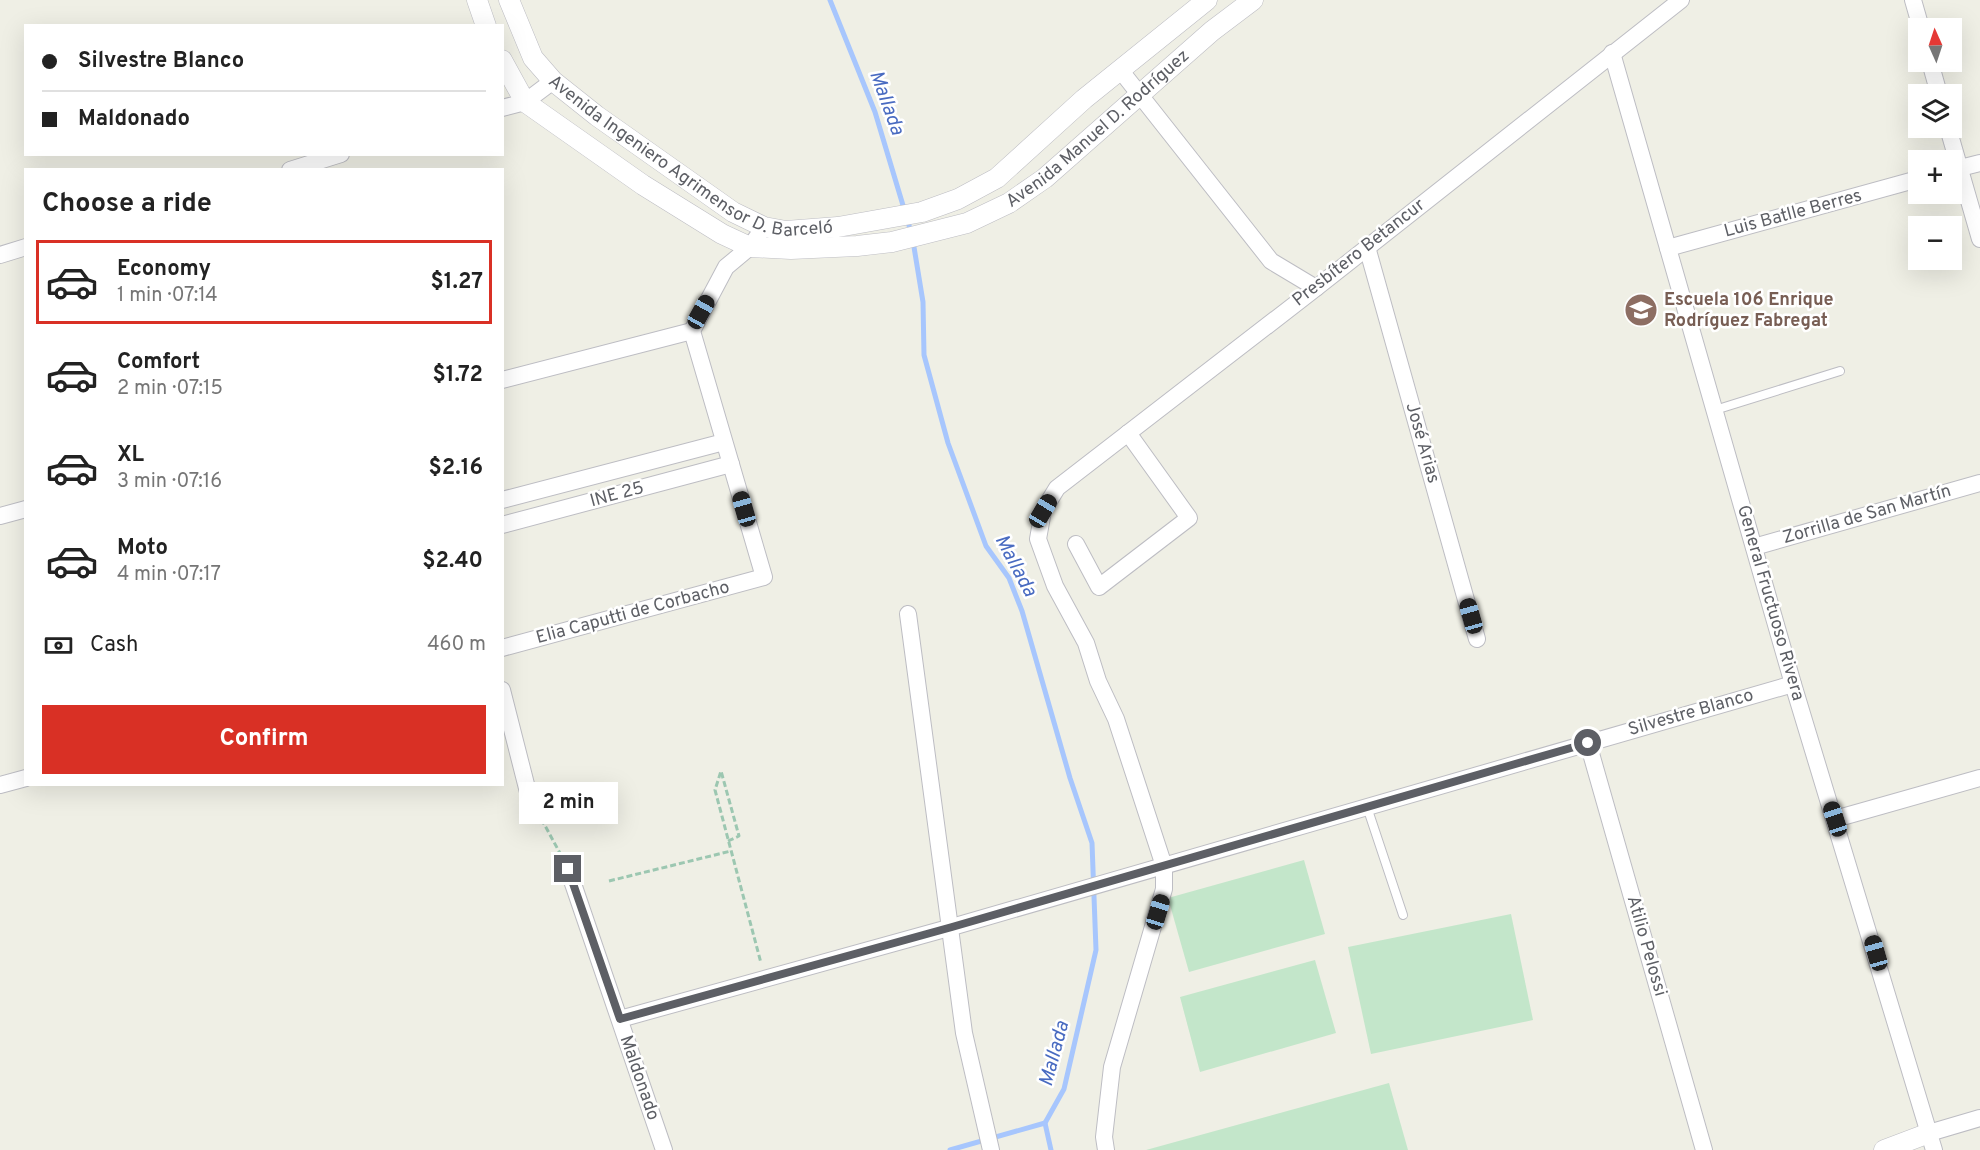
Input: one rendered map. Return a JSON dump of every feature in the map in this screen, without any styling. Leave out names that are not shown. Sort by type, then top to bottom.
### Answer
[{"type":"street","points":[[477,0],[485,24]]},
{"type":"street","name":"Avenida Ingeniero Agrimensor D. Barceló","points":[[509,0],[533,58],[553,81],[597,116],[733,212],[764,227],[786,231],[809,231],[922,212]]},
{"type":"street","name":"Avenida Manuel D. Rodríguez","points":[[922,212],[958,199],[997,178],[1084,99],[1207,0]]},
{"type":"street","name":"Avenida Manuel D. Rodríguez","points":[[927,234],[967,223],[1009,203],[1045,178],[1212,31],[1253,0]]},
{"type":"street","name":"Presbítero Betancur","points":[[1164,866],[1116,719],[1098,681],[1086,643],[1055,586],[1038,539],[1043,511],[1057,488],[1316,288],[1681,0]]},
{"type":"street","points":[[1913,0],[1918,18]]},
{"type":"street","name":"General Fructuoso Rivera","points":[[1612,53],[1793,684],[1932,1141]]},
{"type":"street","name":"Avenida Ingeniero Agrimensor D. Barceló","points":[[504,64],[525,102],[643,185],[722,234],[750,247],[790,249],[892,242],[927,234]]},
{"type":"street","points":[[1121,71],[1271,261],[1316,288]]},
{"type":"street","points":[[504,107],[525,102],[553,81]]},
{"type":"street","points":[[300,168],[340,160]]},
{"type":"street","points":[[1962,168],[1980,163]]},
{"type":"street","name":"Luis Batlle Berres","points":[[1668,248],[1908,182]]},
{"type":"street","points":[[1962,186],[1980,239]]},
{"type":"street","points":[[731,464],[692,331],[726,267],[750,247],[764,227]]},
{"type":"street","name":"José Arias","points":[[1367,247],[1477,639]]},
{"type":"street","points":[[0,255],[24,248]]},
{"type":"street","points":[[504,379],[692,331]]},
{"type":"street","points":[[1076,543],[1099,587],[1189,518],[1128,433]]},
{"type":"street","name":"INE 25","points":[[504,499],[724,442]]},
{"type":"street","name":"INE 25","points":[[504,524],[731,464]]},
{"type":"street","name":"Elia Caputti de Corbacho","points":[[504,647],[764,577],[731,464]]},
{"type":"street","name":"Zorrilla de San Martín","points":[[1754,548],[1980,483]]},
{"type":"street","points":[[0,516],[24,510]]},
{"type":"street","points":[[908,614],[952,927],[964,1033],[991,1150]]},
{"type":"street","name":"Silvestre Blanco","points":[[620,1019],[952,927],[1793,684]]},
{"type":"street","points":[[504,698],[529,796]]},
{"type":"street","name":"Atilio Pelossi","points":[[1588,743],[1704,1150]]},
{"type":"street","points":[[1835,819],[1980,777]]},
{"type":"street","points":[[0,785],[24,779]]},
{"type":"street","points":[[1106,1150],[1104,1137],[1112,1067],[1164,889],[1164,866]]},
{"type":"street","name":"Maldonado","points":[[568,869],[664,1150]]},
{"type":"street","points":[[1884,1150],[1932,1141],[1980,1118]]},
{"type":"lane","points":[[1715,410],[1840,371]]},
{"type":"lane","points":[[1367,807],[1403,915]]},
{"type":"path","points":[[728,841],[739,836],[721,771],[715,790],[728,841],[765,979]]},
{"type":"path","points":[[529,796],[568,869]]},
{"type":"path","points":[[609,881],[731,851]]},
{"type":"green space","points":[[1304,860],[1325,934],[1189,972],[1168,898]]},
{"type":"green space","points":[[1511,914],[1533,1020],[1371,1054],[1348,947]]},
{"type":"green space","points":[[1315,960],[1336,1033],[1200,1072],[1180,997]]},
{"type":"green space","points":[[1389,1083],[1408,1150],[1146,1150]]},
{"type":"waterway","name":"Mallada","points":[[830,0],[875,112],[911,232]]},
{"type":"waterway","name":"Mallada","points":[[913,241],[923,302],[924,355],[948,443],[986,546],[1009,578],[1022,611],[1070,778],[1092,843],[1096,950],[1064,1089],[1045,1123],[1051,1150]]},
{"type":"waterway","points":[[950,1150],[1045,1123]]},
{"type":"place","name":"Escuela 106 Enrique Rodríguez Fabregat","points":[[1641,310]]},
{"type":"route","points":[[568,869],[620,1019],[952,927],[1588,743]]}]
